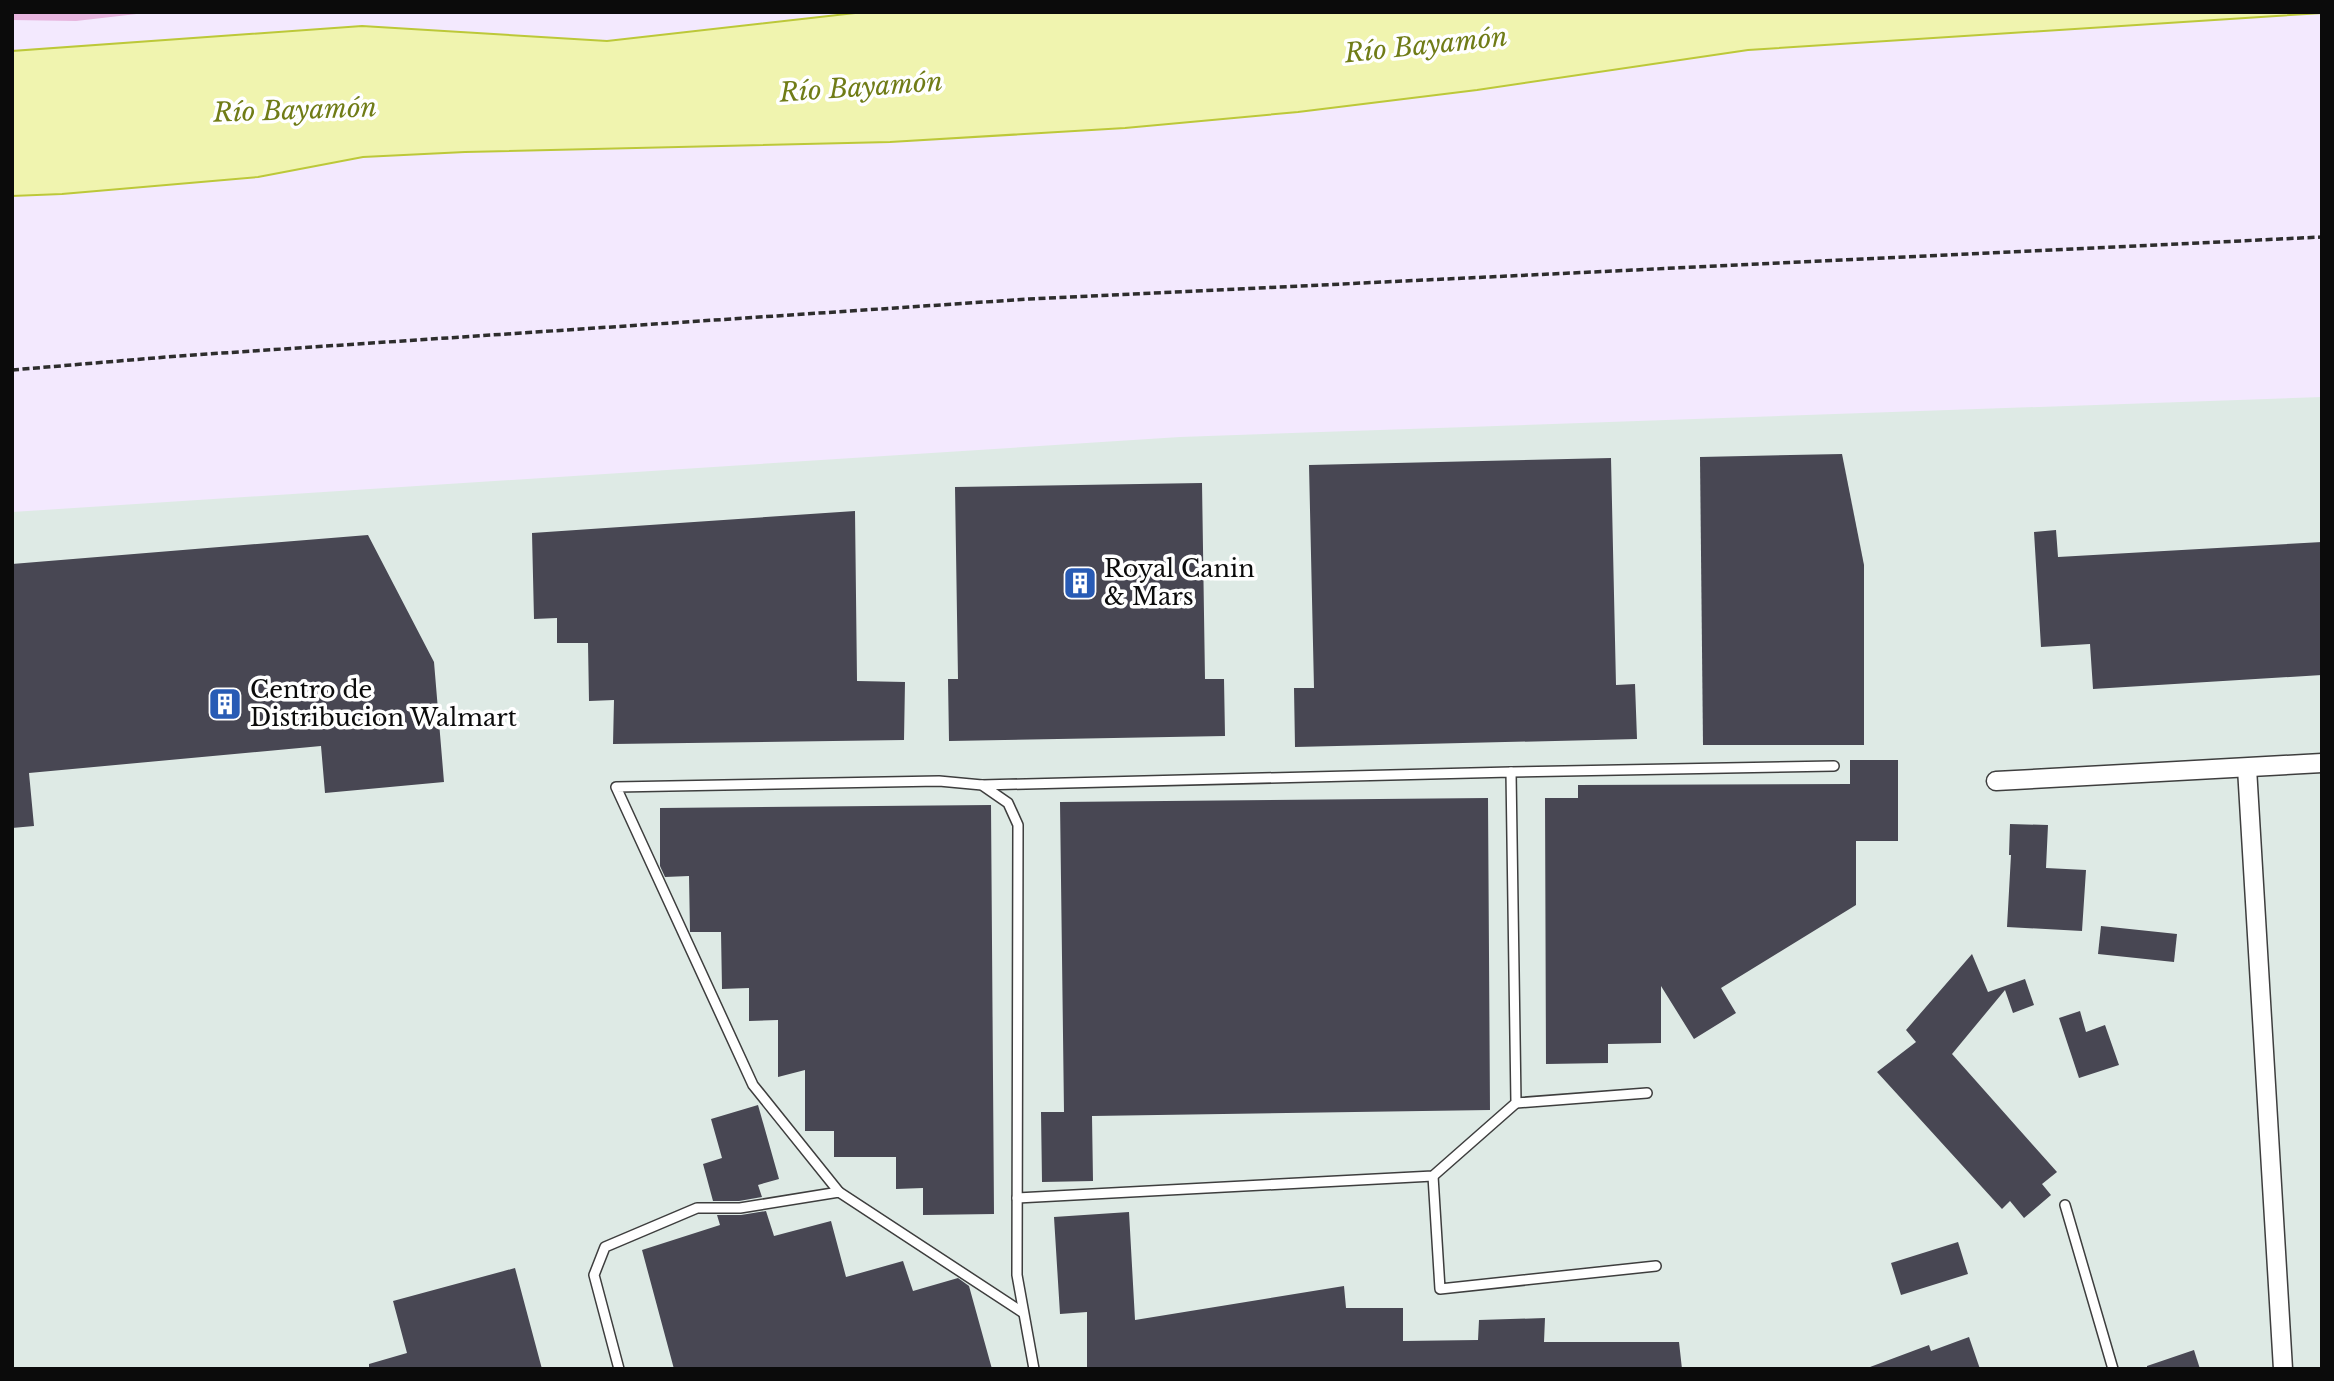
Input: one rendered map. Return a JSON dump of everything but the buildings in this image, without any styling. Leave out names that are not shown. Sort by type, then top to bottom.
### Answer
[{"type":"street","points":[[1996,780],[2322,763]]},
{"type":"street","points":[[2247,768],[2283,1369]]},
{"type":"lane","points":[[1023,1312],[839,1192],[753,1085],[616,787],[939,781],[982,785],[1834,766]]},
{"type":"lane","points":[[1511,772],[1516,1103]]},
{"type":"lane","points":[[982,785],[1008,803],[1018,825],[1017,1275],[1034,1369]]},
{"type":"lane","points":[[1017,1198],[1433,1176],[1516,1103],[1647,1093]]},
{"type":"lane","points":[[1433,1176],[1440,1289],[1656,1266]]},
{"type":"lane","points":[[619,1369],[594,1275],[605,1247],[697,1208],[740,1208],[839,1192]]},
{"type":"lane","points":[[2065,1205],[2113,1369]]},
{"type":"path","points":[[12,370],[178,356],[1029,299],[2322,237]]},
{"type":"shaded area","points":[[12,12],[154,12],[76,21],[12,20]]},
{"type":"shaded area","points":[[2322,397],[2322,1369],[12,1369],[12,512],[1180,437]]},
{"type":"water","name":"Río Bayamón","points":[[864,12],[2322,13],[1748,50],[1477,90],[1298,112],[1125,128],[890,142],[363,157],[258,177],[12,196],[12,51],[362,26],[607,41]]},
{"type":"place","name":"Royal Canin & Mars","points":[[1080,583]]},
{"type":"place","name":"Centro de Distribucion Walmart","points":[[225,704]]}]
